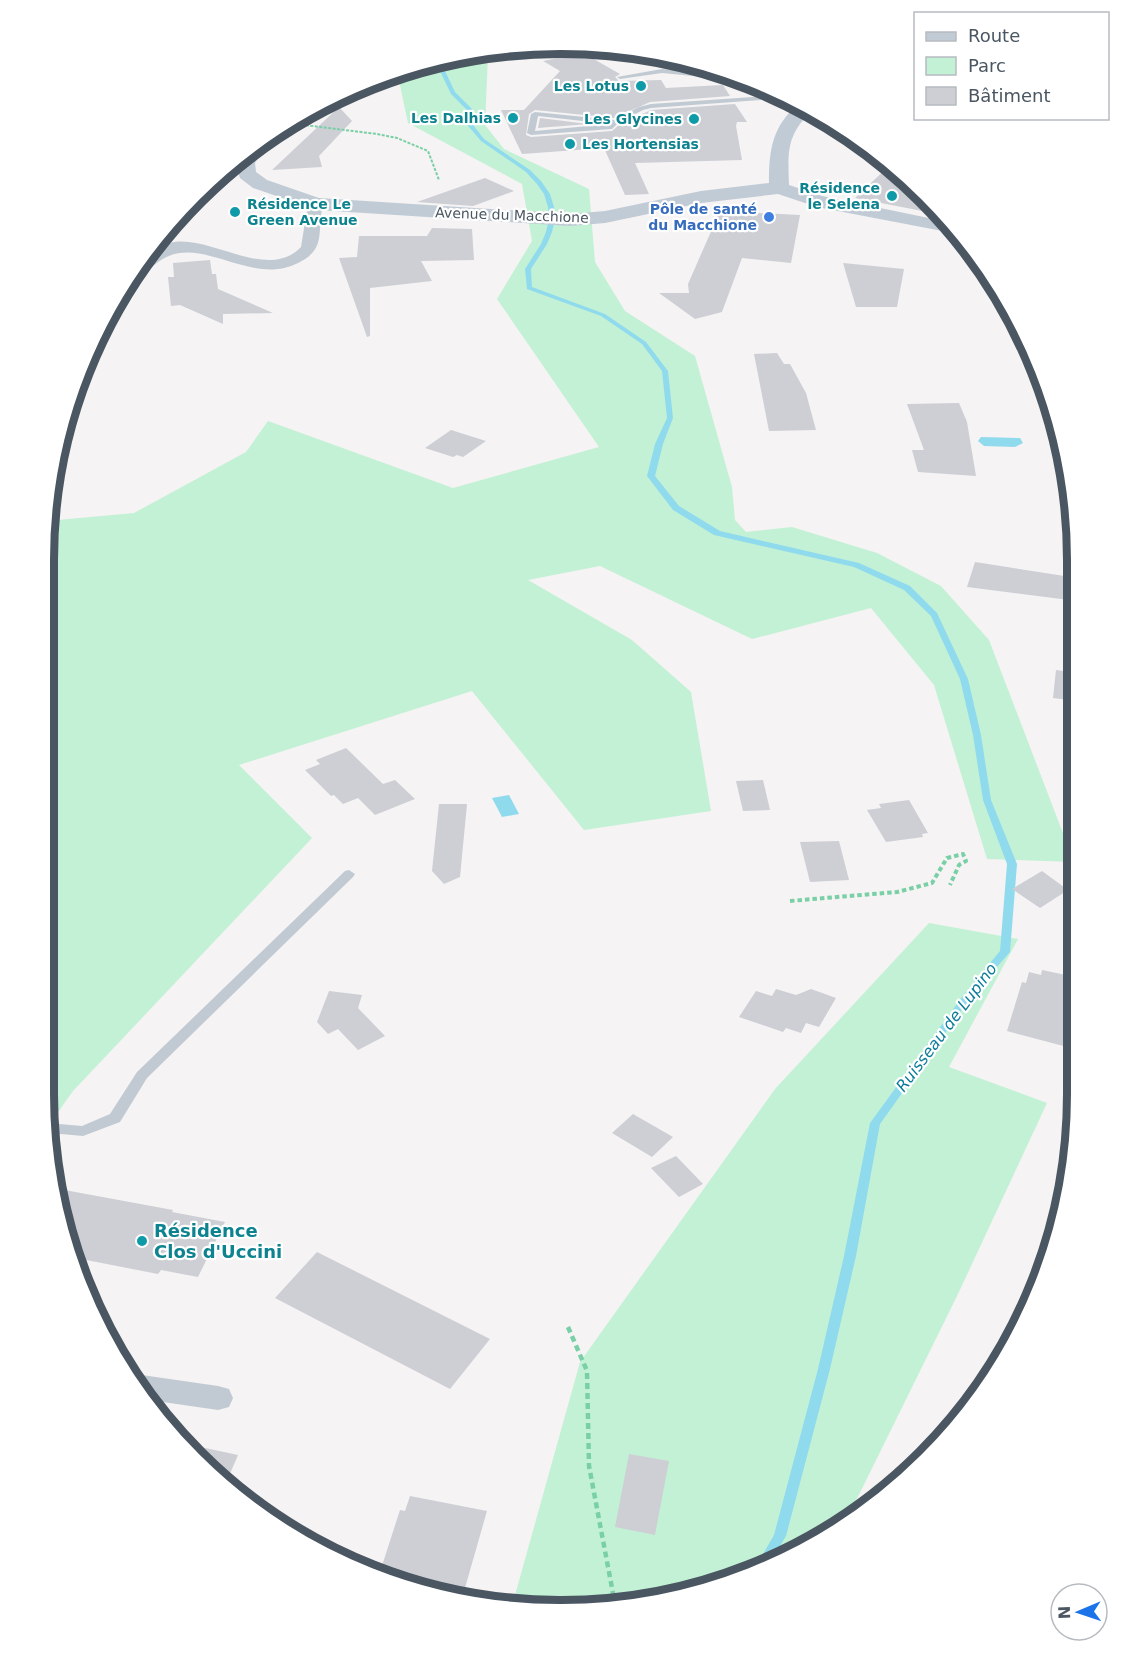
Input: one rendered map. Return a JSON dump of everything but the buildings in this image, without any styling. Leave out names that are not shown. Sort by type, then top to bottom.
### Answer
[{"type":"main road","points":[[779,188],[782,132],[789,120],[798,113]]},
{"type":"main road","name":"Avenue du Macchione","points":[[245,165],[247,174],[260,184],[317,204],[570,220],[605,217],[702,197],[779,188],[817,201],[941,227]]},
{"type":"street","points":[[156,256],[166,251],[183,248],[202,249],[248,263],[289,262],[304,253],[312,239],[311,213],[317,204]]},
{"type":"street","points":[[149,1388],[219,1398]]},
{"type":"lane","points":[[620,77],[662,71],[705,75]]},
{"type":"lane","points":[[615,122],[535,114],[531,133],[612,127],[615,122],[640,108],[651,106],[767,98]]},
{"type":"lane","points":[[55,1129],[82,1131],[115,1118],[142,1075],[349,874]]},
{"type":"path","points":[[302,125],[397,138],[428,151],[439,180]]},
{"type":"path","points":[[790,901],[897,892],[932,883],[948,855],[957,852],[963,854],[966,861],[959,865],[950,885]]},
{"type":"path","points":[[567,1327],[587,1371],[589,1466],[614,1597]]},
{"type":"green space","points":[[488,59],[485,125],[504,149],[589,189],[595,262],[625,311],[695,356],[732,487],[735,520],[746,532],[792,527],[877,553],[941,586],[989,640],[1067,844],[1067,862],[987,859],[934,685],[871,608],[752,639],[600,566],[528,580],[632,640],[691,692],[711,811],[584,830],[472,691],[239,765],[312,838],[73,1091],[55,1117],[56,520],[134,513],[246,452],[268,421],[453,488],[599,447],[497,299],[532,241],[522,184],[408,123],[399,81],[429,71]]},
{"type":"green space","points":[[929,923],[1018,939],[949,1067],[1047,1103],[958,1294],[853,1507],[785,1548],[692,1583],[627,1596],[594,1599],[514,1598],[580,1362],[775,1089]]},
{"type":"water","points":[[981,437],[1020,438],[1023,443],[1015,447],[984,446],[978,441]]},
{"type":"water","points":[[509,795],[519,814],[502,817],[492,798]]},
{"type":"waterway","name":"Ruisseau de Lupino","points":[[441,69],[453,93],[469,109],[467,121],[482,140],[523,167],[547,194],[552,219],[544,244],[528,269],[529,288],[603,315],[644,343],[665,371],[670,418],[659,444],[651,476],[676,508],[717,533],[856,565],[907,588],[934,615],[964,679],[977,735],[987,800],[1012,864],[1005,952],[968,995],[875,1123],[850,1256],[824,1369],[780,1536],[769,1555]]},
{"type":"place","name":"Les Lotus","points":[[641,86]]},
{"type":"place","name":"Les Dalhias","points":[[513,118]]},
{"type":"place","name":"Les Glycines","points":[[694,119]]},
{"type":"place","name":"Les Hortensias","points":[[570,144]]},
{"type":"place","name":"Résidence le Selena","points":[[892,196]]},
{"type":"place","name":"Résidence Le Green Avenue","points":[[235,212]]},
{"type":"place","name":"Pôle de santé du Macchione","points":[[769,217]]},
{"type":"place","name":"Résidence Clos d'Uccini","points":[[142,1241]]}]
